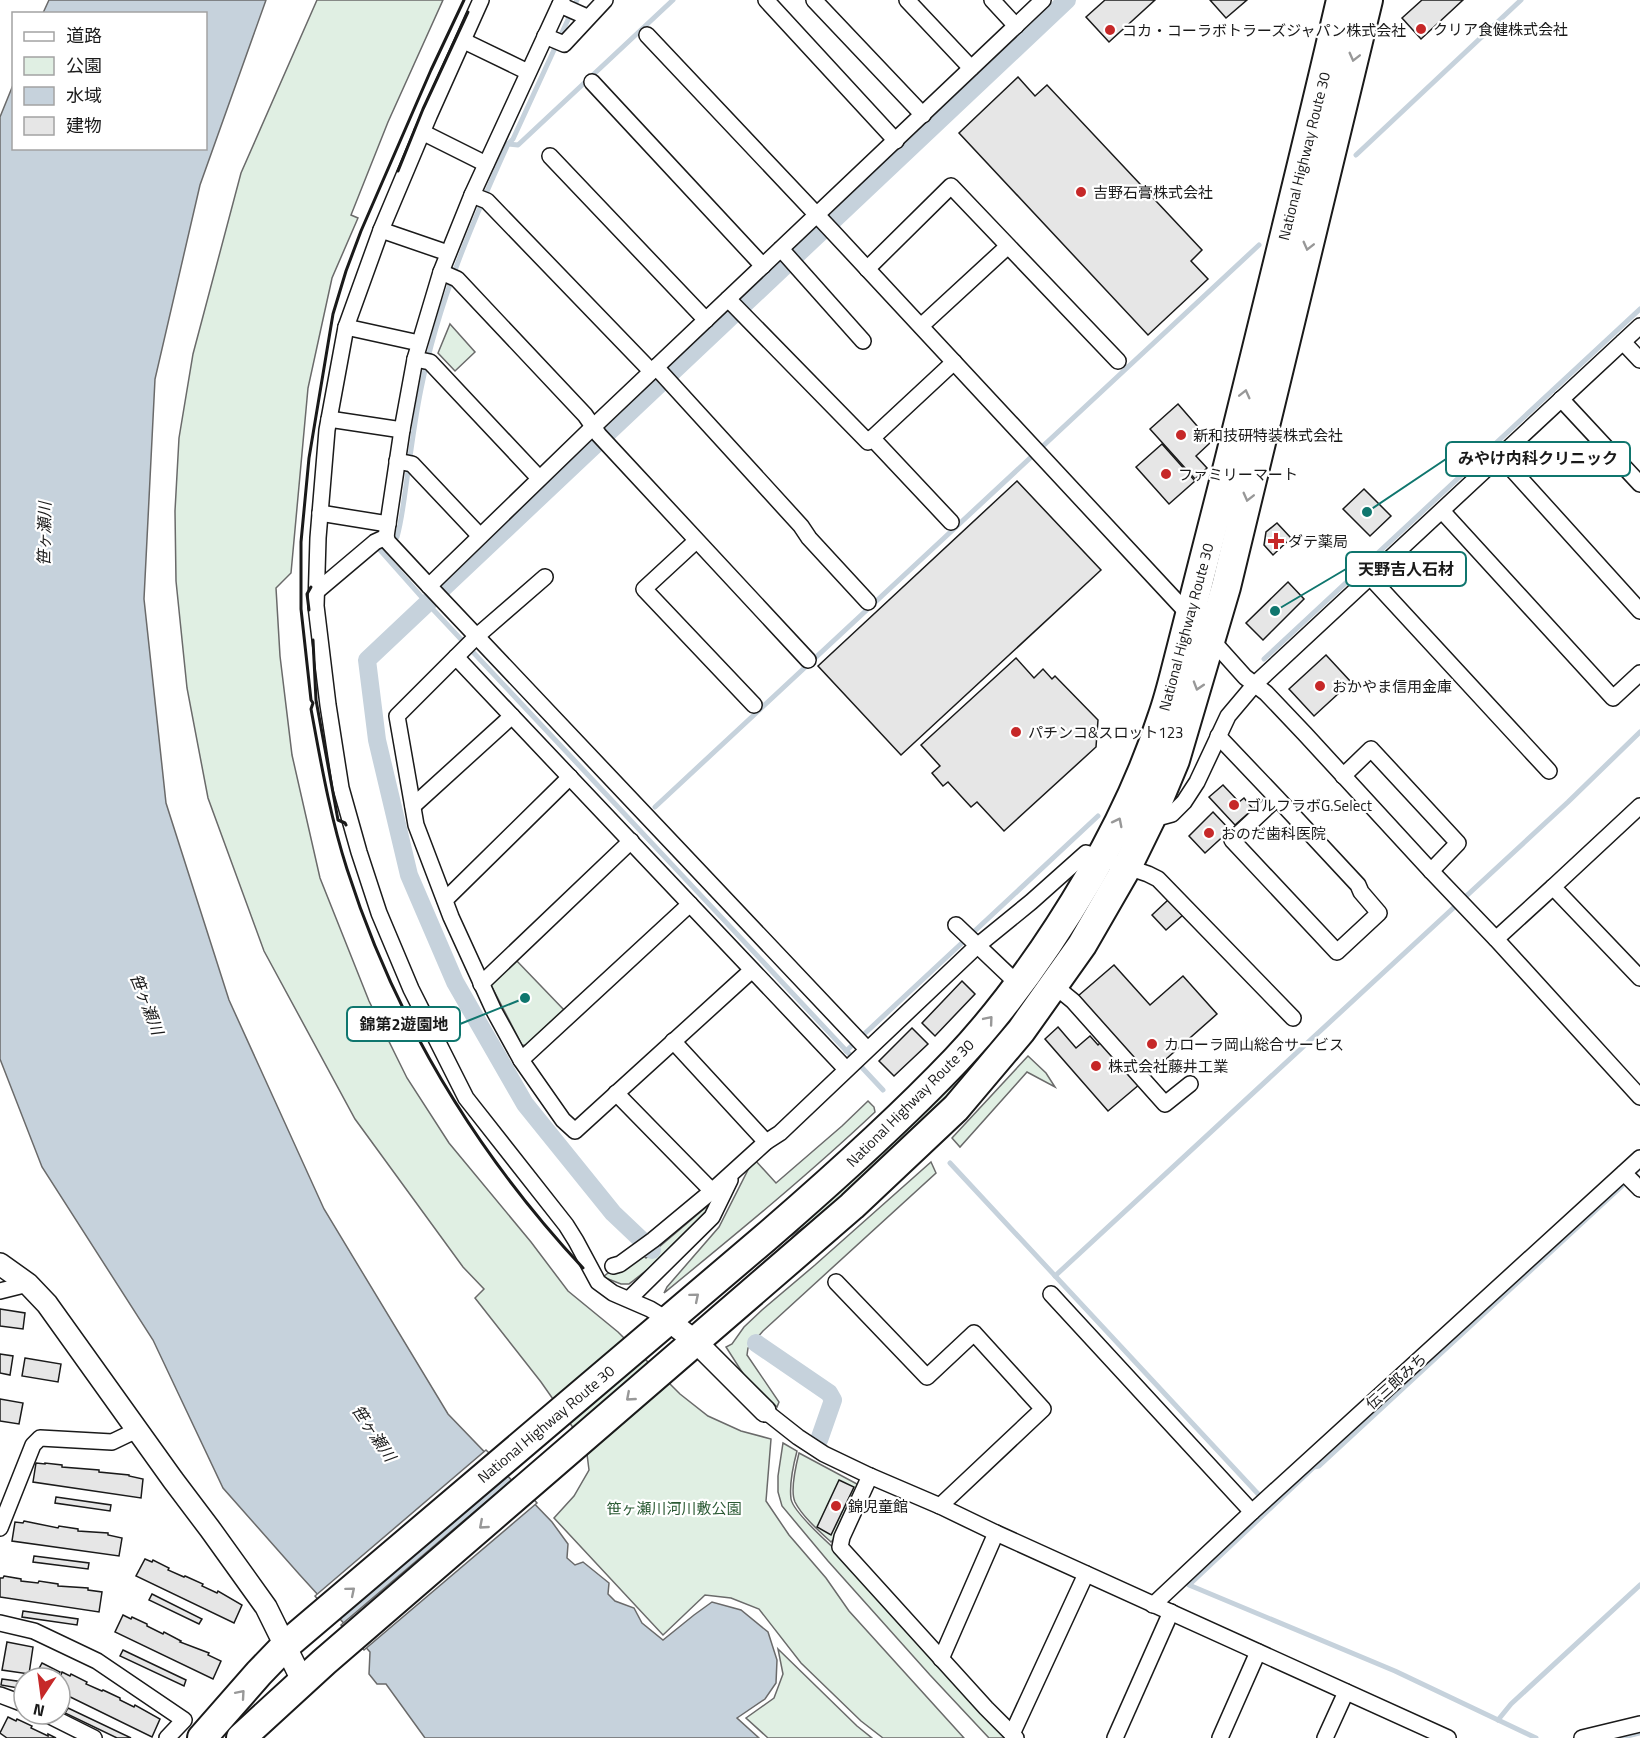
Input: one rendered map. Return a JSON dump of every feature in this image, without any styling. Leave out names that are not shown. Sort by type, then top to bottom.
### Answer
[{"type":"highway","name":"National Highway Route 30","points":[[1120,859],[1132,795],[1163,716],[1190,616],[1305,157],[1341,0]]},
{"type":"highway","name":"National Highway Route 30","points":[[241,1738],[330,1657],[852,1206],[956,1107],[1021,1031],[1036,978],[1050,940],[1120,859],[1150,820],[1175,760],[1226,587],[1368,0]]},
{"type":"highway","name":"National Highway Route 30","points":[[202,1738],[259,1672],[296,1638],[842,1172],[900,1117],[1036,978]]},
{"type":"street","points":[[482,0],[422,132],[381,230],[346,327],[329,419],[320,513],[316,591],[328,705],[341,791],[359,852],[379,913],[411,989],[466,1098],[566,1225],[598,1282],[613,1293],[650,1309],[659,1327],[685,1351],[798,1437],[824,1454],[1346,1692],[1432,1735],[1448,1738]]},
{"type":"street","points":[[605,0],[571,9],[553,39],[528,72],[486,164],[479,198],[448,253],[449,275],[419,343],[423,360],[402,430],[404,462],[387,530],[388,542],[435,592],[512,716],[752,970],[857,1053]]},
{"type":"street","points":[[766,0],[896,141]]},
{"type":"street","points":[[814,0],[923,114]]},
{"type":"street","points":[[907,0],[971,69]]},
{"type":"street","points":[[992,0],[1016,26]]},
{"type":"street","points":[[435,592],[480,536],[539,478],[599,435],[660,373],[706,320],[735,306],[763,266],[789,257],[825,223],[896,141],[1043,0]]},
{"type":"street","points":[[553,39],[564,44],[571,9]]},
{"type":"street","points":[[647,35],[867,268],[1245,676],[1266,693],[1305,734],[1640,1098]]},
{"type":"street","points":[[464,41],[528,72]]},
{"type":"street","points":[[592,82],[763,266]]},
{"type":"street","points":[[422,132],[486,164]]},
{"type":"street","points":[[550,156],[706,320]]},
{"type":"street","points":[[867,268],[951,186],[1118,361]]},
{"type":"street","points":[[479,198],[660,373],[801,525],[809,538],[868,602]]},
{"type":"street","points":[[381,230],[448,253]]},
{"type":"street","points":[[921,327],[1008,246]]},
{"type":"street","points":[[789,257],[863,341]]},
{"type":"street","points":[[449,275],[585,416],[599,435],[808,660]]},
{"type":"street","points":[[735,306],[868,442],[954,362]]},
{"type":"street","points":[[1150,820],[1172,814],[1184,802],[1197,782],[1228,716],[1255,684],[1640,326]]},
{"type":"street","points":[[346,327],[419,343]]},
{"type":"street","points":[[1623,342],[1640,360]]},
{"type":"street","points":[[423,360],[539,478]]},
{"type":"street","points":[[1562,399],[1640,484]]},
{"type":"street","points":[[329,419],[402,430]]},
{"type":"street","points":[[872,438],[951,522]]},
{"type":"street","points":[[1500,456],[1640,610]]},
{"type":"street","points":[[404,462],[480,536]]},
{"type":"street","points":[[1442,511],[1613,698],[1640,673]]},
{"type":"street","points":[[320,513],[387,530]]},
{"type":"street","points":[[316,591],[387,530]]},
{"type":"street","points":[[696,541],[644,589],[754,705]]},
{"type":"street","points":[[545,577],[467,646],[397,716],[416,825],[445,900],[494,1011],[521,1060],[563,1120],[574,1131],[752,970]]},
{"type":"street","points":[[1370,577],[1549,771]]},
{"type":"street","points":[[467,646],[857,1053]]},
{"type":"street","points":[[413,806],[512,716]]},
{"type":"street","points":[[1218,736],[1278,798],[1358,885],[1361,892],[1379,913],[1337,952],[1232,840],[1278,798]]},
{"type":"street","points":[[1343,776],[1371,749],[1458,843],[1431,871]]},
{"type":"street","points":[[445,900],[570,777]]},
{"type":"street","points":[[1496,939],[1640,806]]},
{"type":"street","points":[[482,984],[631,841]]},
{"type":"street","points":[[613,1266],[620,1264],[653,1240],[766,1142],[780,1133],[835,1082],[857,1053],[967,936],[1031,902],[1086,853],[1120,859],[1158,879],[1293,1018]]},
{"type":"street","points":[[1553,887],[1640,978]]},
{"type":"street","points":[[521,1060],[690,904]]},
{"type":"street","points":[[967,936],[1073,1001],[1165,1104],[1190,1084]]},
{"type":"street","points":[[673,1041],[766,1142]]},
{"type":"street","points":[[616,1093],[712,1191]]},
{"type":"street","name":"伝三郎みち","points":[[1153,1605],[1640,1158]]},
{"type":"street","points":[[629,1299],[712,1217],[734,1172]]},
{"type":"street","points":[[1624,1173],[1640,1190]]},
{"type":"street","points":[[0,1264],[28,1284],[46,1304],[266,1607],[296,1638],[303,1682]]},
{"type":"street","points":[[836,1282],[927,1377],[974,1333],[1043,1409],[940,1506]]},
{"type":"street","points":[[0,1291],[28,1284]]},
{"type":"street","points":[[1051,1294],[1252,1512]]},
{"type":"street","points":[[0,1528],[33,1445],[40,1437],[112,1442],[137,1430]]},
{"type":"street","points":[[870,1476],[840,1546],[941,1659],[1014,1736],[1086,1574]]},
{"type":"street","points":[[941,1659],[996,1533]]},
{"type":"street","points":[[1115,1738],[1171,1612]]},
{"type":"street","points":[[0,1623],[34,1631],[97,1661],[184,1720],[167,1738]]},
{"type":"street","points":[[1220,1738],[1258,1652]]},
{"type":"street","points":[[1325,1738],[1346,1692]]},
{"type":"street","points":[[1582,1738],[1640,1724]]},
{"type":"street","points":[[70,1726],[94,1738]]},
{"type":"green space","name":"笹ヶ瀬川河川敷公園","points":[[317,0],[443,0],[388,122],[351,215],[358,218],[332,278],[308,388],[291,573],[276,588],[280,656],[292,755],[320,878],[369,1001],[407,1078],[449,1143],[531,1242],[568,1291],[618,1332],[680,1394],[708,1416],[741,1431],[771,1439],[766,1501],[789,1535],[826,1578],[849,1611],[964,1738],[883,1738],[861,1721],[801,1663],[759,1609],[731,1598],[705,1595],[663,1635],[554,1518],[574,1496],[589,1470],[586,1446],[541,1382],[475,1298],[484,1289],[463,1267],[355,1119],[264,951],[208,798],[187,688],[176,581],[175,511],[179,438],[193,354],[241,173]]},
{"type":"green space","points":[[450,324],[475,352],[455,371],[438,353]]},
{"type":"green space","points":[[514,958],[566,1012],[530,1046],[522,1045],[491,985]]},
{"type":"green space","points":[[991,1041],[994,1044],[952,1095],[828,1211],[788,1238],[718,1296]]},
{"type":"green space","points":[[1028,1056],[1046,1073],[1055,1087],[1027,1072],[960,1147],[952,1138]]},
{"type":"green space","points":[[868,1101],[874,1107],[875,1112],[797,1182],[664,1293],[719,1227],[755,1160],[776,1183]]},
{"type":"green space","points":[[931,1162],[936,1173],[763,1331],[748,1348],[747,1355],[779,1402],[777,1407],[744,1375],[726,1347],[732,1344],[744,1327],[762,1310]]},
{"type":"green space","points":[[711,1203],[699,1223],[688,1234],[629,1284],[621,1284],[603,1277],[612,1270],[622,1270],[644,1256],[646,1258]]},
{"type":"green space","points":[[783,1443],[797,1451],[792,1475],[791,1499],[798,1511],[1006,1738],[989,1738],[828,1561],[782,1506],[778,1492],[778,1476]]},
{"type":"green space","points":[[799,1453],[857,1484],[857,1490],[837,1536],[831,1542],[806,1518],[795,1502],[793,1485]]},
{"type":"green space","points":[[778,1649],[872,1738],[768,1738],[746,1718],[774,1698],[783,1674]]},
{"type":"water","name":"笹ヶ瀬川","points":[[49,0],[266,0],[200,185],[155,379],[144,599],[166,803],[229,1000],[324,1209],[448,1414],[552,1522],[568,1544],[567,1558],[575,1565],[583,1562],[609,1583],[608,1594],[615,1601],[634,1608],[642,1623],[663,1640],[712,1602],[741,1610],[768,1632],[777,1660],[776,1683],[765,1699],[737,1718],[759,1738],[425,1738],[386,1684],[377,1684],[369,1674],[370,1652],[223,1488],[153,1340],[42,1167],[0,1059],[0,117],[12,87],[12,150],[207,150],[207,12],[43,12]]},
{"type":"pier","points":[[486,1450],[507,1471],[334,1618],[315,1596]]},
{"type":"pier","points":[[514,1478],[537,1503],[364,1650],[341,1625]]},
{"type":"building","name":"コカ・コーラボトラーズジャパン株式会社","points":[[1105,0],[1155,0],[1109,42],[1086,17]]},
{"type":"building","points":[[1210,0],[1247,0],[1226,18]]},
{"type":"building","name":"クリア食健株式会社","points":[[1422,0],[1463,0],[1421,39],[1402,18]]},
{"type":"building","name":"吉野石膏株式会社","points":[[1018,77],[1035,96],[1047,85],[1202,250],[1191,261],[1208,279],[1148,335],[959,133]]},
{"type":"building","name":"新和技研特装株式会社","points":[[1178,404],[1211,442],[1196,456],[1207,468],[1195,479],[1150,429]]},
{"type":"building","name":"ファミリーマート","points":[[1162,444],[1195,481],[1169,504],[1136,467]]},
{"type":"building","points":[[1017,481],[1101,570],[901,755],[818,666]]},
{"type":"building","points":[[1364,489],[1391,516],[1370,536],[1343,509]]},
{"type":"building","name":"ダテ薬局","points":[[1277,523],[1291,538],[1273,555],[1264,545],[1266,532]]},
{"type":"building","points":[[1288,582],[1304,599],[1263,640],[1246,623]]},
{"type":"building","name":"おかやま信用金庫","points":[[1326,655],[1351,682],[1314,716],[1289,689]]},
{"type":"building","name":"パチンコ&スロット123","points":[[1016,658],[1034,678],[1043,669],[1052,679],[1055,676],[1098,720],[1096,747],[1004,831],[977,802],[971,807],[948,782],[943,786],[932,773],[940,766],[921,745]]},
{"type":"building","name":"ゴルフラボG.Select","points":[[1223,785],[1239,802],[1244,798],[1253,809],[1235,825],[1209,797]]},
{"type":"building","name":"おのだ歯科医院","points":[[1213,812],[1230,830],[1205,853],[1189,836]]},
{"type":"building","points":[[1168,900],[1183,915],[1166,930],[1152,915]]},
{"type":"building","name":"カローラ岡山総合サービス","points":[[1114,965],[1150,1005],[1183,976],[1217,1014],[1148,1075],[1078,996]]},
{"type":"building","points":[[962,981],[975,994],[935,1036],[922,1023]]},
{"type":"building","name":"株式会社藤井工業","points":[[1058,1027],[1076,1048],[1090,1036],[1098,1045],[1102,1041],[1140,1084],[1108,1111],[1045,1039]]},
{"type":"building","points":[[912,1028],[928,1044],[894,1076],[879,1061]]},
{"type":"building","points":[[0,1309],[25,1313],[23,1329],[0,1326]]},
{"type":"building","points":[[0,1354],[13,1356],[10,1375],[0,1373]]},
{"type":"building","points":[[25,1358],[61,1364],[58,1382],[22,1376]]},
{"type":"building","points":[[0,1399],[23,1403],[19,1424],[0,1421]]},
{"type":"building","points":[[36,1463],[99,1470],[99,1472],[143,1479],[141,1498],[33,1482]]},
{"type":"building","points":[[839,1480],[854,1487],[831,1535],[817,1527]]},
{"type":"building","points":[[56,1497],[111,1505],[110,1511],[55,1503]]},
{"type":"building","points":[[24,1521],[58,1528],[59,1526],[78,1529],[78,1531],[108,1533],[108,1535],[122,1538],[119,1556],[12,1541],[15,1522],[23,1523]]},
{"type":"building","points":[[34,1556],[89,1563],[88,1569],[33,1562]]},
{"type":"building","points":[[145,1559],[152,1562],[153,1560],[169,1568],[168,1570],[203,1584],[202,1586],[217,1593],[218,1591],[242,1605],[234,1623],[136,1576]]},
{"type":"building","points":[[4,1576],[21,1579],[21,1581],[38,1583],[39,1581],[102,1592],[99,1612],[0,1597],[0,1578]]},
{"type":"building","points":[[152,1594],[202,1619],[199,1624],[149,1600]]},
{"type":"building","points":[[23,1611],[78,1619],[77,1625],[22,1617]]},
{"type":"building","points":[[123,1615],[131,1619],[132,1617],[180,1642],[209,1653],[208,1655],[221,1661],[213,1679],[115,1632]]},
{"type":"building","points":[[7,1642],[33,1647],[30,1666],[12,1666],[12,1671],[2,1670]]},
{"type":"building","points":[[123,1650],[186,1680],[184,1686],[120,1656]]},
{"type":"building","points":[[72,1674],[87,1682],[86,1684],[120,1698],[134,1707],[135,1705],[160,1719],[152,1737],[72,1698]]},
{"type":"building","points":[[2,1679],[12,1680],[12,1687],[1,1685]]},
{"type":"building","points":[[72,1710],[131,1738],[117,1738],[72,1716]]},
{"type":"building","points":[[8,1717],[12,1719],[12,1726],[32,1726],[31,1728],[56,1738],[7,1738],[0,1733]]},
{"type":"waterway","points":[[397,537],[428,357],[457,264],[508,144],[513,139],[577,0]]},
{"type":"waterway","points":[[508,144],[518,145],[673,0]]},
{"type":"waterway","points":[[652,1250],[613,1213],[525,1104],[455,982],[409,875],[377,740],[367,660],[1067,0]]},
{"type":"waterway","points":[[1356,155],[1521,0]]},
{"type":"waterway","points":[[655,807],[1259,245]]},
{"type":"waterway","points":[[1264,659],[1640,309]]},
{"type":"waterway","points":[[380,550],[883,1090]]},
{"type":"waterway","points":[[1055,1276],[1568,802],[1640,732]]},
{"type":"waterway","points":[[846,1051],[1098,816]]},
{"type":"waterway","points":[[950,1163],[1260,1496]]},
{"type":"waterway","points":[[1635,1172],[1640,1168]]},
{"type":"waterway","points":[[1536,1738],[1395,1671],[1189,1585],[1314,1467],[1319,1466],[1622,1186]]},
{"type":"waterway","points":[[756,1343],[829,1393],[833,1400],[819,1440]]},
{"type":"waterway","points":[[1498,1720],[1511,1704],[1640,1585]]},
{"type":"waterway","points":[[1619,1738],[1640,1733]]},
{"type":"wall","points":[[464,0],[361,231],[333,314],[309,458],[301,542],[301,609],[313,703],[311,709],[331,809],[347,869],[389,978],[443,1082],[474,1131],[544,1224],[583,1268]]},
{"type":"wall","points":[[398,171],[423,109],[468,12]]},
{"type":"wall","points":[[309,610],[307,594],[311,587]]},
{"type":"wall","points":[[313,640],[316,700],[338,820],[346,825]]},
{"type":"place","name":"クリア食健株式会社","points":[[1421,29]]},
{"type":"place","name":"コカ・コーラボトラーズジャパン株式会社","points":[[1110,30]]},
{"type":"place","name":"吉野石膏株式会社","points":[[1081,192]]},
{"type":"place","name":"新和技研特装株式会社","points":[[1181,435]]},
{"type":"place","name":"ファミリーマート","points":[[1166,474]]},
{"type":"place","name":"みやけ内科クリニック","points":[[1367,512]]},
{"type":"place","name":"ダテ薬局","points":[[1276,541]]},
{"type":"place","name":"天野吉人石材","points":[[1275,611]]},
{"type":"place","name":"おかやま信用金庫","points":[[1320,686]]},
{"type":"place","name":"パチンコ&スロット123","points":[[1016,732]]},
{"type":"place","name":"ゴルフラボG.Select","points":[[1234,805]]},
{"type":"place","name":"おのだ歯科医院","points":[[1209,833]]},
{"type":"place","name":"錦第2遊園地","points":[[525,998]]},
{"type":"place","name":"カローラ岡山総合サービス","points":[[1152,1044]]},
{"type":"place","name":"株式会社藤井工業","points":[[1096,1066]]},
{"type":"place","name":"錦児童館","points":[[836,1506]]}]
